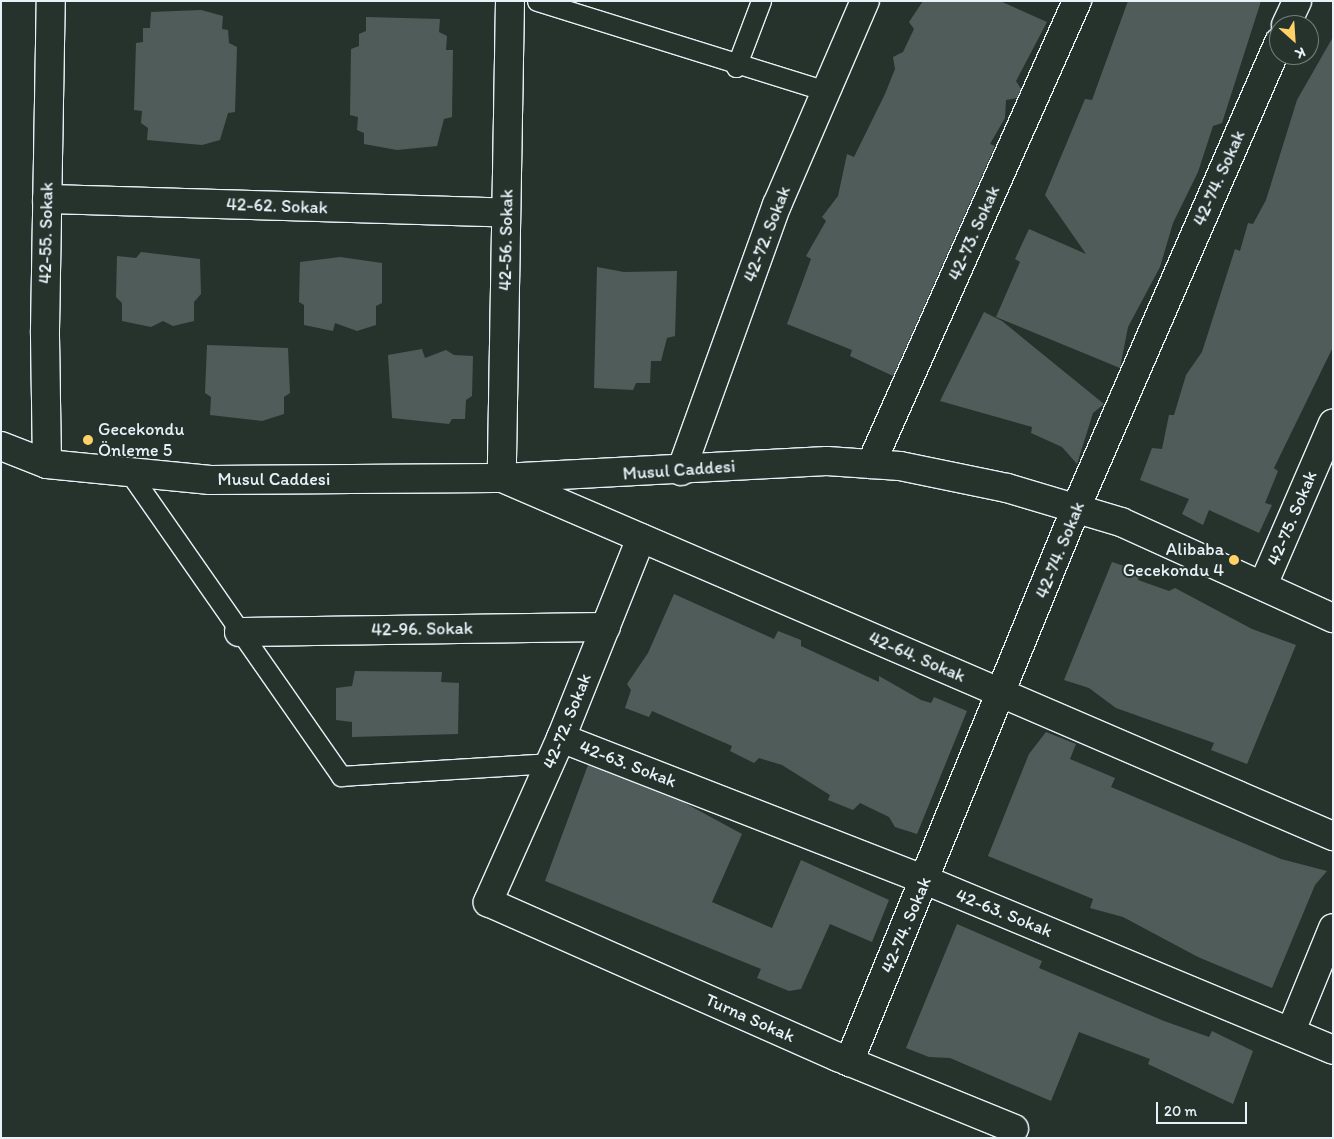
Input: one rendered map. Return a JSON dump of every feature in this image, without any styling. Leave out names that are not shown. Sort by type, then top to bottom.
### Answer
[{"type":"street","name":"42-55. Sokak","points":[[47,464],[47,200],[51,1]]},
{"type":"street","name":"42-56. Sokak","points":[[502,478],[510,1]]},
{"type":"street","name":"42-72. Sokak","points":[[681,471],[777,205],[865,1]]},
{"type":"street","name":"42-73. Sokak","points":[[871,464],[1077,1]]},
{"type":"street","points":[[1291,15],[1297,1]]},
{"type":"street","name":"42-74. Sokak","points":[[849,1062],[1003,694],[1076,508],[1269,65]]},
{"type":"street","name":"42-62. Sokak","points":[[47,200],[506,213]]},
{"type":"street","name":"42-75. Sokak","points":[[1263,585],[1333,423]]},
{"type":"street","name":"Musul Caddesi","points":[[1,446],[47,464],[210,480],[502,478],[681,471],[827,462],[871,464],[1007,488],[1121,522],[1333,618]]},
{"type":"street","name":"42-64. Sokak","points":[[502,478],[1333,836]]},
{"type":"street","name":"42-72. Sokak","points":[[488,902],[562,738],[641,538]]},
{"type":"street","name":"42-96. Sokak","points":[[239,632],[606,627]]},
{"type":"street","name":"42-63. Sokak","points":[[562,738],[925,880],[1333,1050]]},
{"type":"street","name":"Turna Sokak","points":[[488,902],[849,1062],[1014,1129]]},
{"type":"street","points":[[1291,1031],[1333,928]]},
{"type":"lane","points":[[537,1],[736,67],[826,91]]},
{"type":"lane","points":[[736,67],[761,1]]},
{"type":"lane","points":[[129,472],[341,776],[551,763]]},
{"type":"building","points":[[923,1],[1000,1],[1047,22],[1016,81],[1021,89],[1017,98],[1006,100],[1005,118],[990,144],[995,146],[893,376],[850,356],[852,350],[787,324],[811,259],[806,256],[826,221],[822,217],[838,196],[847,154],[854,157],[895,69],[893,57],[903,52],[914,29],[909,22]]},
{"type":"building","points":[[1128,1],[1261,1],[1222,123],[1213,126],[1198,172],[1173,223],[1160,267],[1128,327],[1120,368],[996,317],[1020,262],[1015,259],[1029,229],[1086,254],[1045,195],[1085,99],[1092,100]]},
{"type":"building","points":[[201,10],[223,16],[222,29],[228,30],[229,43],[237,47],[235,112],[228,113],[220,140],[202,145],[147,140],[148,128],[141,123],[142,111],[134,110],[136,43],[143,42],[143,28],[150,28],[151,12]]},
{"type":"building","points":[[366,17],[440,19],[439,32],[447,36],[446,50],[453,50],[452,117],[444,119],[437,146],[397,150],[364,144],[364,133],[357,130],[358,117],[350,115],[351,49],[359,46],[359,34],[366,31]]},
{"type":"building","points":[[1333,37],[1333,347],[1274,468],[1278,471],[1265,503],[1272,505],[1259,533],[1209,510],[1203,525],[1182,514],[1189,499],[1140,480],[1152,448],[1162,449],[1169,415],[1174,415],[1186,375],[1202,352],[1235,249],[1240,251],[1248,223],[1253,224],[1266,200],[1297,100],[1317,65],[1319,65],[1319,62]]},
{"type":"building","points":[[141,252],[200,259],[201,294],[194,302],[194,321],[173,326],[163,321],[151,327],[122,321],[122,303],[116,297],[117,256],[136,258]]},
{"type":"building","points":[[340,257],[382,263],[382,303],[376,306],[376,325],[357,331],[335,323],[333,331],[304,325],[304,305],[299,302],[300,262]]},
{"type":"building","points":[[597,267],[624,272],[677,271],[675,336],[667,338],[661,361],[651,361],[650,383],[636,383],[633,390],[594,388]]},
{"type":"building","points":[[984,312],[1002,321],[1104,404],[1093,413],[1077,464],[1062,447],[1031,433],[1032,427],[940,401]]},
{"type":"building","points":[[207,345],[288,348],[290,393],[284,397],[284,414],[262,421],[210,415],[211,397],[205,393]]},
{"type":"building","points":[[422,349],[425,358],[446,350],[454,355],[473,356],[472,396],[466,400],[465,419],[452,419],[449,424],[392,418],[388,355]]},
{"type":"building","points":[[1112,562],[1139,571],[1138,580],[1169,591],[1175,588],[1252,629],[1296,645],[1247,764],[1211,750],[1214,743],[1116,708],[1089,688],[1064,680]]},
{"type":"building","points":[[674,594],[774,639],[778,631],[801,640],[801,646],[879,682],[879,676],[921,700],[931,703],[934,697],[967,711],[917,834],[895,827],[889,817],[860,803],[853,810],[828,800],[830,795],[782,765],[759,758],[754,763],[730,751],[732,746],[652,711],[649,717],[625,708],[631,690],[627,684],[648,653]]},
{"type":"building","points":[[355,671],[442,672],[441,682],[459,683],[458,734],[352,737],[352,722],[336,720],[336,688],[352,686]]},
{"type":"building","points":[[1046,732],[1076,744],[1070,759],[1115,778],[1111,787],[1281,859],[1327,871],[1315,885],[1272,988],[1198,957],[1123,917],[1090,908],[1093,899],[988,856],[1029,754]]},
{"type":"building","points":[[588,765],[683,802],[742,834],[712,902],[772,928],[801,860],[889,900],[872,942],[830,924],[801,989],[789,991],[757,978],[761,969],[545,881]]},
{"type":"building","points":[[957,924],[1042,961],[1039,968],[1164,1021],[1209,1037],[1212,1031],[1253,1051],[1233,1104],[1148,1064],[1150,1059],[1079,1032],[1051,1101],[950,1058],[929,1057],[906,1048]]},
{"type":"place","name":"Gecekondu Önleme 5","points":[[88,440]]},
{"type":"place","name":"Alibaba Gecekondu 4","points":[[1234,560]]}]
